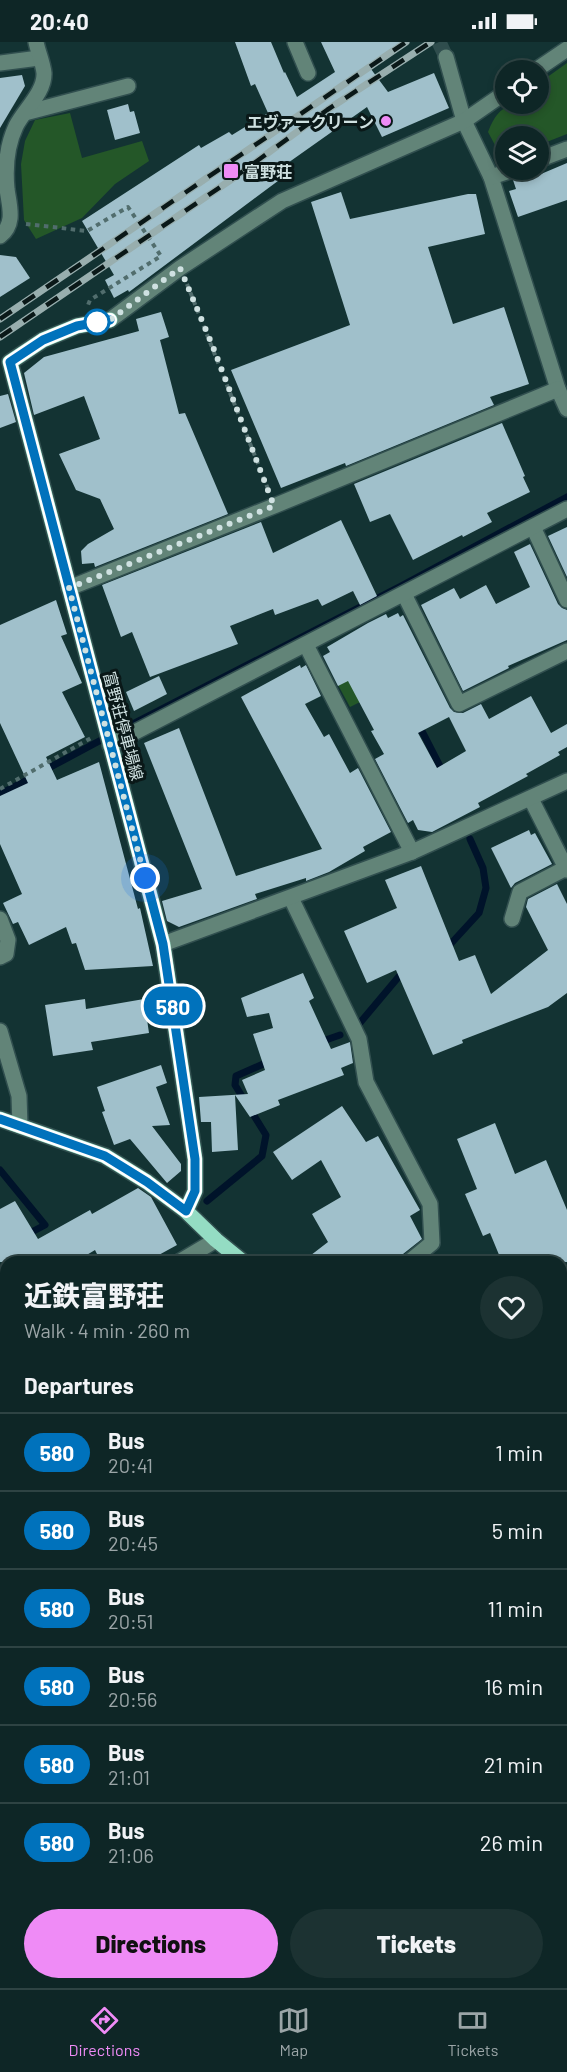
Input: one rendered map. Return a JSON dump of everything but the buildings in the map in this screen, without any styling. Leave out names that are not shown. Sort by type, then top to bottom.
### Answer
[{"type":"main road","name":"富野荘停車場線","points":[[110,320],[77,326],[43,340],[5,366],[69,588],[163,944],[195,1159],[195,1191],[186,1211]]},
{"type":"main road","points":[[0,1119],[105,1156],[147,1182],[186,1211],[236,1256]]},
{"type":"street","points":[[0,236],[10,222],[11,210],[5,164],[16,127],[38,92],[44,74],[36,42]]},
{"type":"street","points":[[295,42],[308,73]]},
{"type":"street","points":[[549,61],[567,48]]},
{"type":"street","points":[[446,57],[464,121],[491,177],[558,389],[567,407]]},
{"type":"street","points":[[0,63],[39,58]]},
{"type":"street","points":[[24,113],[128,86]]},
{"type":"street","points":[[110,320],[180,268],[282,201],[464,121],[495,100]]},
{"type":"street","points":[[549,156],[567,149]]},
{"type":"street","points":[[491,177],[495,176]]},
{"type":"street","points":[[69,588],[558,389]]},
{"type":"street","points":[[110,745],[567,509]]},
{"type":"street","points":[[533,527],[567,600]]},
{"type":"street","points":[[404,594],[459,704],[567,651]]},
{"type":"street","points":[[306,645],[412,852]]},
{"type":"street","points":[[163,944],[412,852],[567,782]]},
{"type":"street","points":[[512,919],[520,892],[566,869],[531,799]]},
{"type":"street","points":[[291,898],[359,1039],[366,1082],[430,1204],[432,1244],[417,1256]]},
{"type":"street","points":[[0,919],[8,940],[6,954],[0,957]]},
{"type":"street","points":[[0,1031],[19,1096],[20,1126]]},
{"type":"street","points":[[189,1256],[216,1240]]},
{"type":"path","points":[[10,222],[87,231],[128,207],[161,256],[110,288]]},
{"type":"path","points":[[180,268],[274,506]]},
{"type":"path","points":[[0,789],[106,729]]},
{"type":"green space","points":[[567,63],[567,134],[549,141],[549,126],[495,126],[495,145],[488,132],[498,114],[549,114],[549,76]]},
{"type":"green space","points":[[70,113],[82,158],[142,141],[149,161],[115,184],[82,218],[36,239],[24,220],[21,164],[25,141],[35,120]]},
{"type":"green space","points":[[372,664],[386,689],[350,707],[337,683]]},
{"type":"waterway","points":[[117,732],[401,586],[567,497]]},
{"type":"waterway","points":[[416,724],[444,774]]},
{"type":"waterway","points":[[45,770],[103,739]]},
{"type":"waterway","points":[[0,794],[33,777]]},
{"type":"waterway","points":[[446,949],[479,913],[486,888],[483,868],[470,839]]},
{"type":"waterway","points":[[359,1024],[404,972]]},
{"type":"waterway","points":[[320,1042],[340,1035]]},
{"type":"waterway","points":[[207,1201],[262,1156],[266,1135],[235,1085],[236,1076],[270,1061]]},
{"type":"waterway","points":[[0,1170],[45,1225],[26,1235]]},
{"type":"tunnel","points":[[439,42],[446,57]]},
{"type":"railway","points":[[0,319],[406,42]]},
{"type":"railway","points":[[0,337],[235,177],[327,110],[431,42]]},
{"type":"bus line","name":"580","points":[[0,1119],[105,1156],[147,1182],[186,1211],[195,1191],[195,1159],[163,944],[10,362],[43,340],[77,326],[110,320]]},
{"type":"place","name":"エヴァークリーン","points":[[386,121]]},
{"type":"place","name":"富野荘","points":[[231,171]]},
{"type":"route","points":[[97,322],[94,323],[110,320],[180,268],[274,506],[69,588],[145,878]]}]
